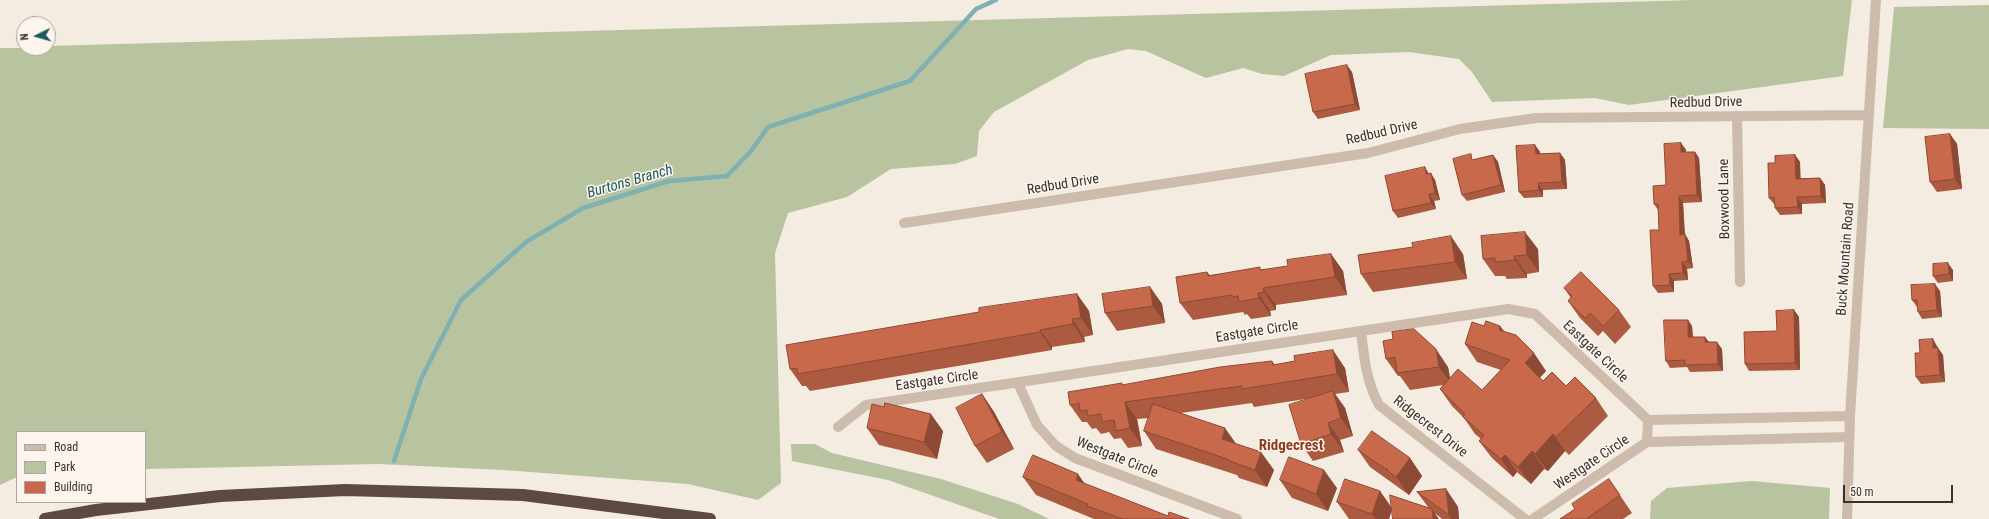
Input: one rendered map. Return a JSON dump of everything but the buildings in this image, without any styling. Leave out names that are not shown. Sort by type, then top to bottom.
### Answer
[{"type":"highway","points":[[45,519],[96,510],[220,496],[345,490],[523,495],[710,519]]},
{"type":"street","name":"Buck Mountain Road","points":[[1847,519],[1850,416],[1876,0]]},
{"type":"street","name":"Redbud Drive","points":[[904,223],[1368,153],[1460,129],[1536,118],[1869,115]]},
{"type":"street","name":"Boxwood Lane","points":[[1737,116],[1740,282]]},
{"type":"street","name":"Eastgate Circle","points":[[838,427],[866,405],[1508,309],[1535,314],[1648,420]]},
{"type":"street","name":"Ridgecrest Drive","points":[[1361,331],[1365,367],[1370,390],[1379,405],[1525,519]]},
{"type":"street","name":"Westgate Circle","points":[[1018,383],[1037,425],[1056,446],[1074,458],[1237,519]]},
{"type":"street","points":[[1648,420],[1850,416]]},
{"type":"street","name":"Westgate Circle","points":[[1533,519],[1648,442],[1648,420]]},
{"type":"street","points":[[1648,442],[1849,437]]},
{"type":"green space","points":[[1694,0],[1852,0],[1843,76],[1629,105],[1595,98],[1492,102],[1472,72],[1459,59],[1409,52],[1331,55],[1284,76],[1262,74],[1243,68],[1206,78],[1146,51],[1128,49],[1088,60],[994,112],[979,131],[977,156],[955,164],[891,169],[847,197],[788,213],[775,253],[781,483],[758,500],[688,484],[504,470],[378,464],[146,469],[146,431],[16,431],[16,477],[0,485],[0,48],[16,48],[16,56],[56,56],[56,46]]},
{"type":"green space","points":[[1989,5],[1989,129],[1883,128],[1894,7]]},
{"type":"green space","points":[[791,444],[815,444],[832,453],[941,479],[1018,504],[1049,519],[999,519],[888,480],[792,461]]},
{"type":"green space","points":[[1752,481],[1830,488],[1829,519],[1650,519],[1651,501],[1667,488]]},
{"type":"waterway","name":"Burtons Branch","points":[[394,461],[421,379],[461,300],[526,242],[583,208],[669,181],[727,176],[751,151],[768,127],[910,81],[976,9],[996,0]]},
{"type":"district","name":"Ridgecrest","points":[[1291,446]]}]
